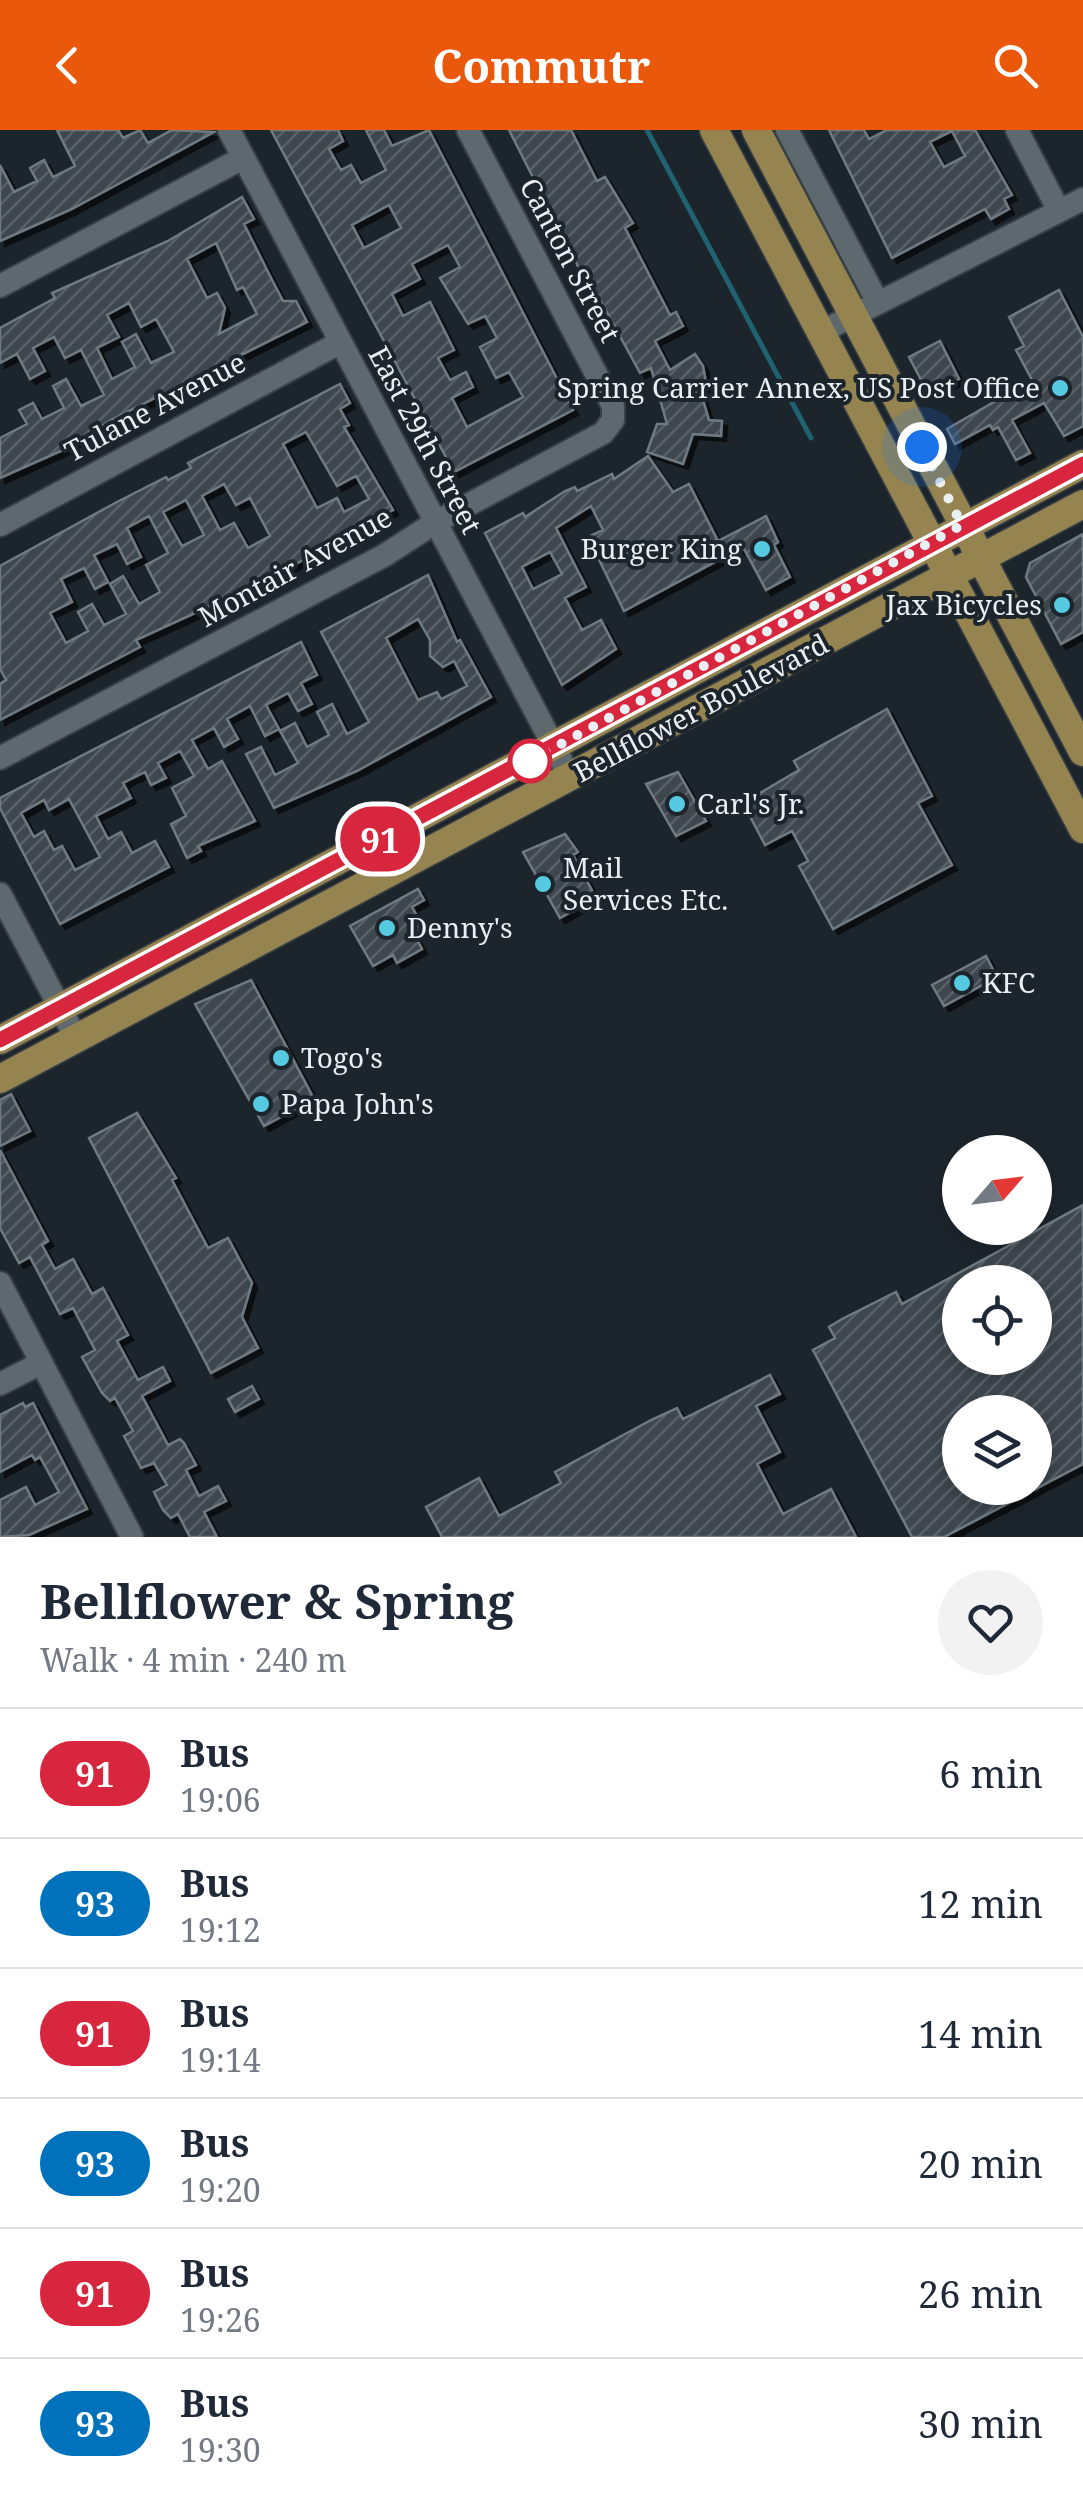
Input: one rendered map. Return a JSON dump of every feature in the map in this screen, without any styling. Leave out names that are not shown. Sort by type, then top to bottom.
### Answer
[{"type":"main road","points":[[714,130],[1083,829]]},
{"type":"main road","points":[[756,130],[864,308],[962,525],[1083,752]]},
{"type":"main road","name":"Bellflower Boulevard","points":[[0,1040],[1083,464]]},
{"type":"main road","name":"Bellflower Boulevard","points":[[0,1080],[1083,504]]},
{"type":"street","name":"East 29th Street","points":[[228,130],[570,777]]},
{"type":"street","name":"Canton Street","points":[[468,130],[613,406],[613,420]]},
{"type":"street","points":[[787,130],[864,308]]},
{"type":"street","points":[[1017,130],[1060,211]]},
{"type":"street","points":[[0,286],[243,158]]},
{"type":"street","points":[[821,332],[1083,198]]},
{"type":"street","name":"Tulane Avenue","points":[[0,524],[339,343]]},
{"type":"street","name":"Montair Avenue","points":[[0,758],[385,555],[436,522],[603,432],[613,420]]},
{"type":"street","points":[[0,894],[76,1038]]},
{"type":"street","points":[[0,1283],[130,1531],[105,1537]]},
{"type":"street","points":[[0,1384],[41,1363]]},
{"type":"building","points":[[57,130],[118,130],[123,138],[140,130],[148,143],[172,130],[214,132],[72,209],[0,241],[0,165],[14,192],[37,181],[30,168],[44,160],[53,177],[75,166]]},
{"type":"building","points":[[271,130],[338,130],[343,141],[329,149],[341,170],[351,165],[361,183],[386,170],[366,130],[384,130],[392,146],[429,130],[573,410],[454,472]],"holes":[[[389,205],[401,228],[364,248],[352,225]],[[448,245],[460,267],[440,278],[468,324],[485,316],[497,338],[480,347],[496,378],[509,372],[523,397],[467,427],[452,398],[473,387],[466,372],[450,380],[438,358],[454,350],[430,302],[403,316],[392,294],[420,279],[412,264]]]},
{"type":"building","points":[[509,130],[571,130],[597,181],[605,177],[633,223],[625,228],[670,315],[676,312],[683,326],[655,341],[670,370],[695,354],[703,366],[707,388],[700,390],[709,420],[722,421],[721,436],[693,434],[683,464],[647,452],[657,424],[667,424],[651,368],[640,373],[597,294],[593,296]]},
{"type":"building","points":[[829,130],[864,130],[869,139],[887,130],[975,130],[1012,195],[1004,199],[1009,209],[991,219],[985,209],[892,258]],"holes":[[[952,131],[965,156],[944,167],[930,142]]]},
{"type":"building","points":[[242,197],[254,219],[244,224],[283,301],[296,301],[307,322],[111,420],[61,451],[0,478],[0,438],[27,424],[19,410],[33,403],[42,419],[64,408],[53,386],[66,379],[81,406],[104,395],[81,350],[65,358],[54,337],[33,348],[45,371],[30,379],[17,354],[0,363],[0,328],[55,298],[52,293],[168,241]],"holes":[[[216,243],[237,290],[243,287],[257,314],[219,334],[225,308],[217,293],[207,298],[187,259]],[[129,303],[141,327],[156,319],[174,352],[151,363],[136,334],[122,342],[135,367],[112,379],[97,348],[119,337],[107,315]]]},
{"type":"building","name":"Spring Carrier Annex, US Post Office","points":[[1059,290],[1083,337],[1083,426],[1064,436],[1044,403],[1012,420],[1030,453],[1016,460],[998,427],[993,430],[990,425],[955,444],[947,429],[1032,380],[1016,350],[1024,346],[1009,317]]},
{"type":"building","points":[[940,341],[959,379],[929,395],[909,357]]},
{"type":"building","points":[[340,384],[350,403],[340,409],[349,425],[344,427],[393,510],[267,580],[136,640],[140,647],[0,720],[0,684],[6,680],[0,669],[0,566],[117,502],[191,468],[188,463]],"holes":[[[306,432],[337,486],[356,476],[369,499],[344,512],[337,498],[317,508],[283,444]],[[224,484],[236,505],[250,498],[270,536],[248,548],[234,523],[220,530],[202,496]],[[186,500],[204,535],[182,546],[163,512]],[[149,516],[168,553],[146,565],[160,592],[139,604],[123,576],[110,584],[126,614],[104,625],[92,604],[78,612],[88,631],[66,643],[50,613],[72,602],[61,579],[84,568],[95,589],[108,582],[94,555],[117,544],[127,564],[141,557],[127,528]]]},
{"type":"building","points":[[648,456],[673,492],[689,484],[718,541],[766,516],[778,542],[774,545],[790,577],[766,590],[743,547],[624,611],[588,537],[603,530],[591,506],[556,528],[586,587],[565,598],[582,630],[601,620],[616,649],[562,685],[485,533],[523,513],[525,517],[565,491],[575,487],[577,491],[612,474],[614,479]],"holes":[[[550,552],[562,574],[533,589],[522,567]]]},
{"type":"building","name":"Jax Bicycles","points":[[1083,534],[1083,632],[1061,644],[1026,577],[1030,563]]},
{"type":"building","points":[[428,575],[457,642],[460,640],[491,697],[357,771],[274,808],[246,754],[261,747],[275,775],[298,763],[280,731],[295,723],[307,747],[329,735],[317,712],[332,704],[347,734],[369,722],[321,632]],"holes":[[[418,619],[430,640],[430,656],[443,667],[454,661],[467,686],[441,699],[437,692],[418,700],[386,638]]]},
{"type":"building","points":[[301,642],[317,675],[301,683],[312,704],[298,711],[288,693],[266,705],[279,729],[265,736],[250,706],[227,719],[238,739],[224,747],[214,728],[192,740],[208,769],[222,761],[255,821],[198,846],[201,851],[187,858],[171,824],[186,816],[172,788],[194,776],[180,751],[158,763],[166,778],[151,785],[145,772],[123,783],[131,798],[96,816],[108,839],[121,832],[132,853],[155,841],[169,867],[60,924],[0,808],[0,798]],"holes":[[[69,799],[100,857],[75,870],[62,846],[54,850],[44,831],[34,837],[21,813],[44,800],[49,810]]]},
{"type":"building","points":[[887,709],[932,796],[918,803],[952,865],[833,929],[799,866],[808,861],[792,831],[765,845],[743,803],[799,770],[794,761]]},
{"type":"building","name":"Carl's Jr.","points":[[678,772],[706,821],[676,836],[646,784]]},
{"type":"building","points":[[565,834],[578,852],[573,855],[596,898],[560,918],[523,852]]},
{"type":"building","name":"Denny's","points":[[418,889],[424,900],[412,907],[425,930],[415,936],[422,949],[397,963],[393,955],[373,966],[350,926]]},
{"type":"building","name":"KFC","points":[[986,956],[997,977],[944,1006],[932,985]]},
{"type":"building","points":[[251,980],[314,1099],[264,1126],[195,1004]]},
{"type":"building","points":[[11,1094],[30,1131],[0,1146],[0,1100]]},
{"type":"building","points":[[137,1113],[176,1178],[172,1180],[208,1248],[228,1238],[252,1283],[242,1317],[258,1348],[211,1373],[89,1138]]},
{"type":"building","points":[[0,1150],[48,1241],[42,1245],[55,1269],[73,1259],[92,1294],[103,1288],[128,1335],[117,1341],[138,1380],[163,1367],[170,1381],[142,1396],[168,1445],[180,1439],[184,1443],[196,1465],[186,1470],[199,1496],[218,1486],[226,1501],[204,1512],[217,1537],[190,1537],[178,1514],[171,1518],[163,1510],[154,1492],[167,1485],[154,1463],[141,1468],[124,1436],[133,1431],[115,1398],[110,1401],[102,1393],[82,1357],[95,1350],[73,1308],[60,1314],[30,1257],[19,1263],[0,1228]]},
{"type":"building","points":[[1083,1205],[1083,1464],[1052,1480],[1052,1395],[942,1395],[942,1505],[1005,1505],[944,1537],[912,1537],[813,1350],[835,1338],[829,1327],[896,1292],[902,1304],[942,1282],[942,1375],[1052,1375],[1052,1265],[973,1265],[1010,1245],[1052,1245],[1052,1222]]},
{"type":"building","points":[[770,1375],[780,1394],[756,1406],[780,1452],[757,1464],[783,1514],[831,1489],[856,1537],[442,1537],[426,1507],[479,1478],[499,1516],[561,1483],[555,1472],[651,1420],[677,1408],[683,1419]]},
{"type":"building","points":[[252,1386],[259,1399],[235,1412],[228,1399]]},
{"type":"building","points":[[23,1403],[25,1407],[33,1403],[87,1509],[29,1535],[0,1537],[0,1500],[26,1487],[35,1505],[59,1492],[40,1457],[35,1460],[32,1455],[0,1472],[0,1415]]},
{"type":"waterway","points":[[647,130],[811,438]]},
{"type":"bus line","name":"91","points":[[0,1040],[1083,464]]},
{"type":"place","name":"Spring Carrier Annex, US Post Office","points":[[1060,388]]},
{"type":"place","name":"Burger King","points":[[762,549]]},
{"type":"place","name":"Jax Bicycles","points":[[1062,605]]},
{"type":"place","name":"Carl's Jr.","points":[[677,804]]},
{"type":"place","name":"Mail Services Etc.","points":[[543,884]]},
{"type":"place","name":"Denny's","points":[[387,928]]},
{"type":"place","name":"KFC","points":[[962,983]]},
{"type":"place","name":"Togo's","points":[[281,1058]]},
{"type":"place","name":"Papa John's","points":[[261,1104]]},
{"type":"route","points":[[530,761],[527,762],[962,525],[922,447]]}]
